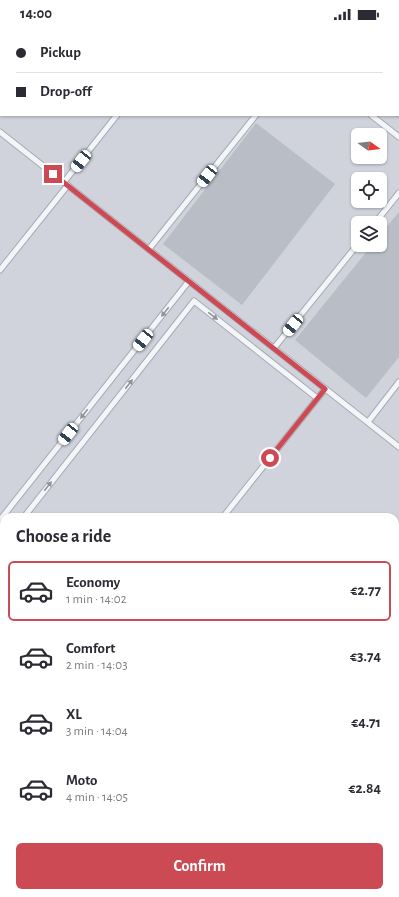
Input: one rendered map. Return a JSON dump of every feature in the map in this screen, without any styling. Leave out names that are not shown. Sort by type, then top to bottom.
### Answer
[{"type":"lane","points":[[0,270],[116,116]]},
{"type":"lane","points":[[149,249],[255,116]]},
{"type":"lane","points":[[372,116],[399,137]]},
{"type":"lane","points":[[0,132],[399,447]]},
{"type":"lane","points":[[381,216],[399,193]]},
{"type":"lane","points":[[274,348],[352,252]]},
{"type":"lane","points":[[6,513],[189,281]]},
{"type":"lane","points":[[27,513],[194,301],[317,398]]},
{"type":"lane","points":[[368,422],[399,382]]},
{"type":"lane","points":[[226,513],[325,389]]},
{"type":"shaded area","points":[[0,116],[399,116],[399,513],[0,513]]},
{"type":"building","points":[[256,123],[335,184],[242,305],[163,244]]},
{"type":"building","points":[[399,212],[399,357],[366,398],[295,340],[366,252],[387,252],[387,227]]},
{"type":"route","points":[[53,174],[325,389],[270,458]]}]
